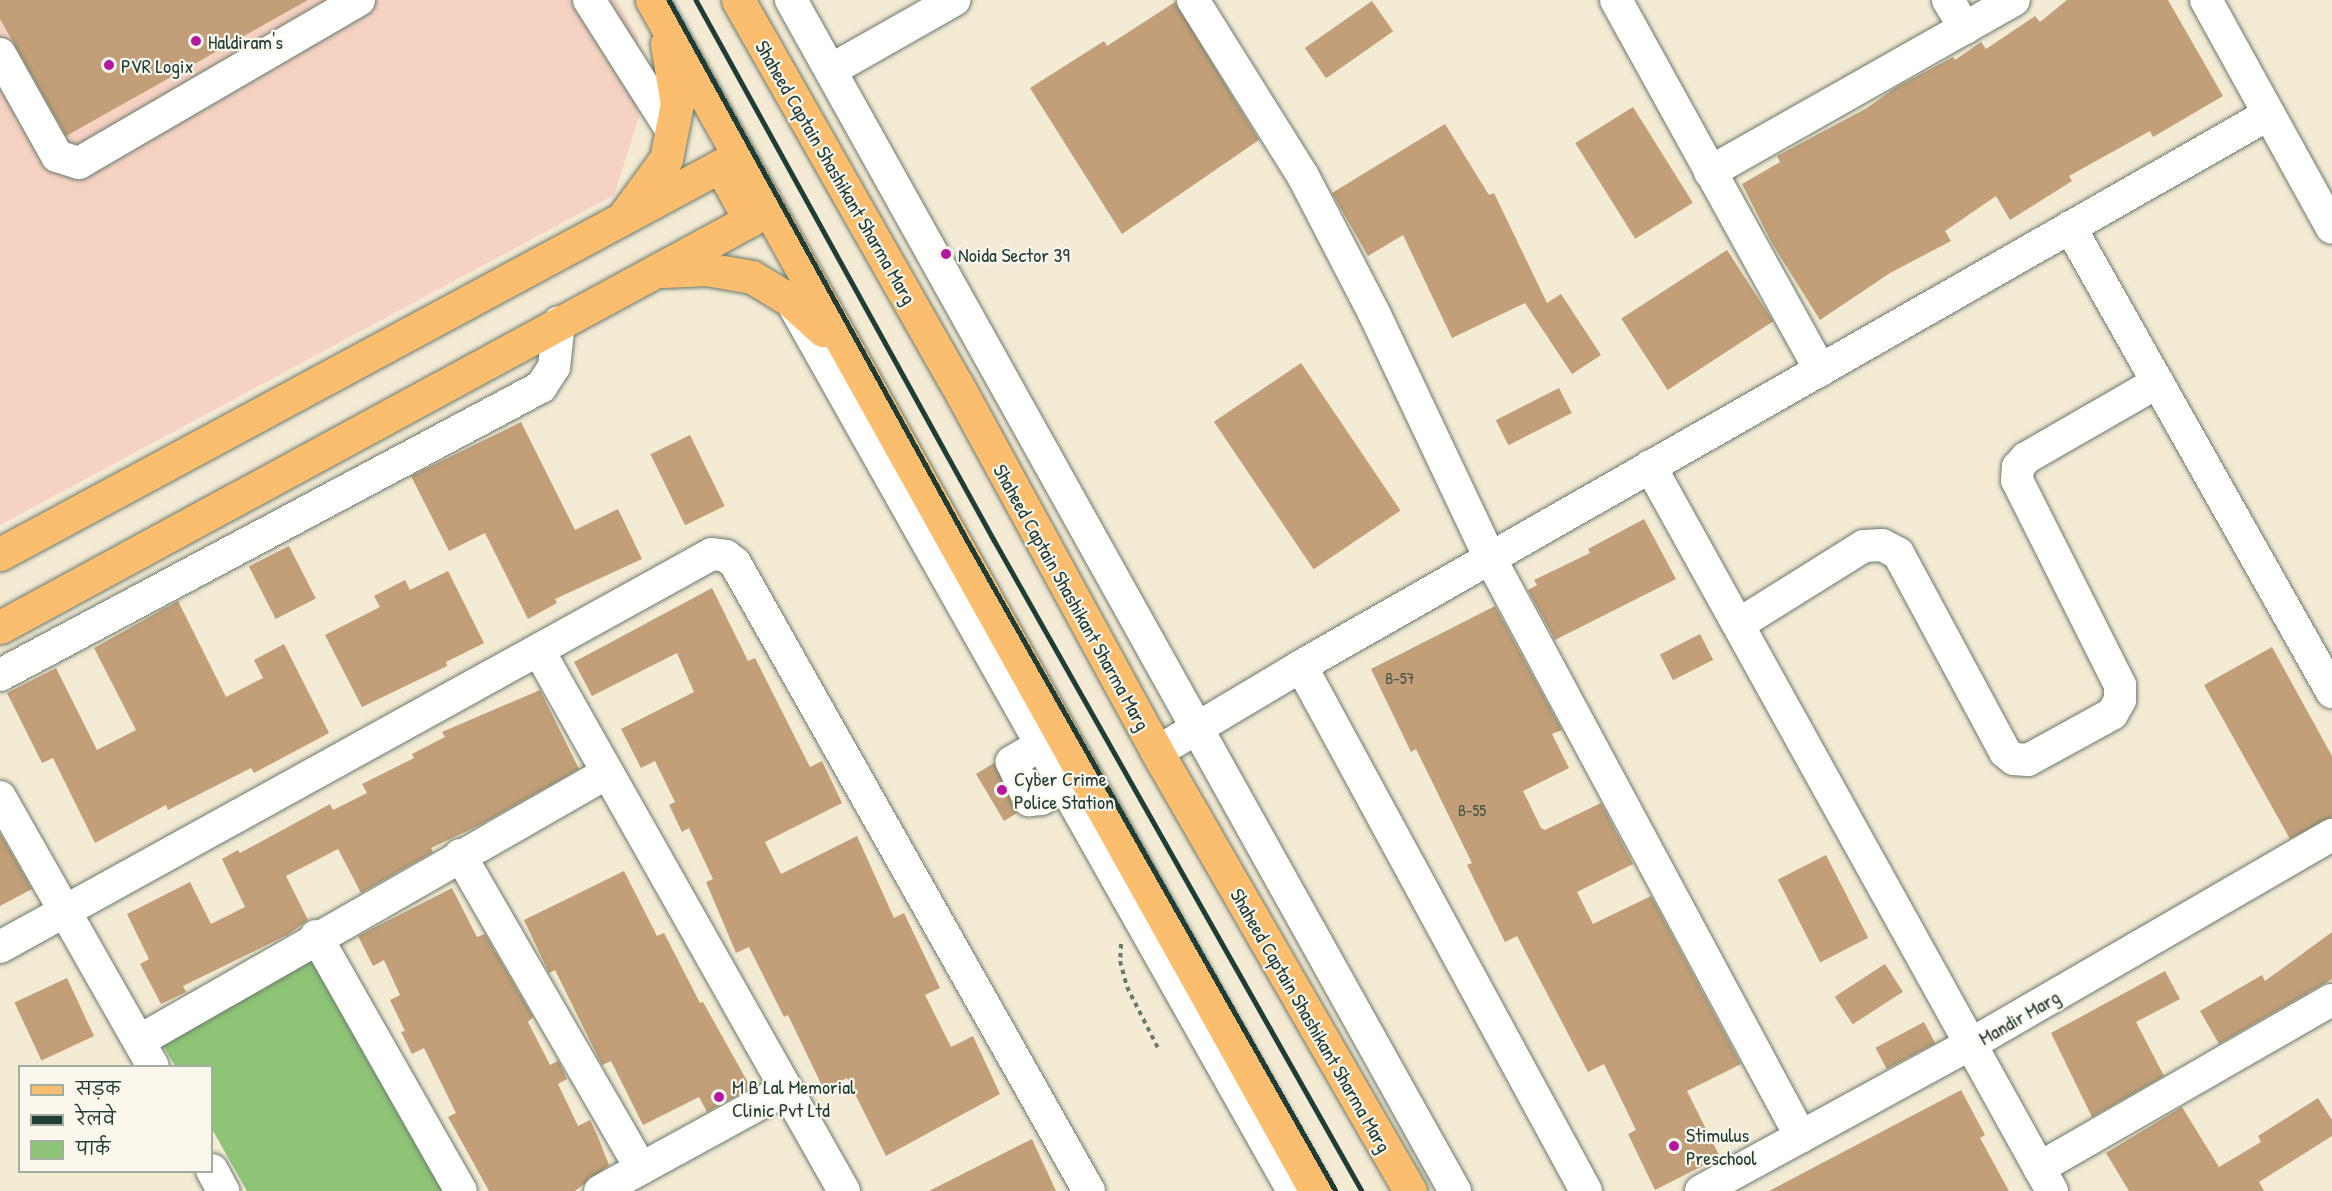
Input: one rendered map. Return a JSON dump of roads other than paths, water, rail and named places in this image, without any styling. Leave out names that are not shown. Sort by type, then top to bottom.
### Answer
[{"type":"main road","name":"Shaheed Captain Shashikant Sharma Marg","points":[[738,0],[956,383],[1157,752],[1410,1191]]},
{"type":"main road","points":[[620,220],[666,159],[677,104],[667,44],[654,4]]},
{"type":"main road","points":[[654,4],[843,347],[1316,1191]]},
{"type":"main road","points":[[0,554],[720,166],[750,220],[650,272],[0,627]]},
{"type":"main road","points":[[650,272],[706,269],[752,277],[790,300],[843,347]]},
{"type":"street","points":[[0,54],[57,156],[79,163],[359,0]]},
{"type":"street","points":[[589,0],[672,131]]},
{"type":"street","points":[[791,0],[1455,1191]]},
{"type":"street","points":[[831,70],[954,0]]},
{"type":"street","points":[[1193,0],[1303,176],[1375,315],[1490,558],[1801,1137]]},
{"type":"street","points":[[1948,0],[1965,28]]},
{"type":"street","points":[[1710,172],[2014,0]]},
{"type":"street","points":[[2206,0],[2332,228]]},
{"type":"street","points":[[1626,4],[1710,172],[1820,370]]},
{"type":"street","points":[[1157,752],[1301,666],[2269,114]]},
{"type":"street","points":[[2070,227],[2332,692]]},
{"type":"street","points":[[790,300],[1293,1191]]},
{"type":"street","points":[[0,675],[541,387],[554,366],[559,322]]},
{"type":"street","points":[[1739,624],[1864,546],[1882,545],[1898,553],[2005,752],[2014,759],[2028,760],[2112,714],[2120,700],[2120,685],[2017,480],[2019,467],[2026,458],[2158,382]]},
{"type":"street","points":[[1650,466],[2045,1179],[2331,1000]]},
{"type":"street","points":[[0,946],[712,554],[726,555],[735,563],[1089,1191]]},
{"type":"street","points":[[539,651],[844,1191]]},
{"type":"street","points":[[1301,666],[1586,1191]]},
{"type":"street","points":[[0,797],[146,1054],[315,936],[607,773]]},
{"type":"street","name":"Mandir Marg","points":[[1701,1191],[1971,1044],[2332,836]]},
{"type":"street","points":[[460,855],[641,1168]]},
{"type":"street","points":[[315,936],[462,1191]]},
{"type":"street","points":[[600,1191],[786,1089]]},
{"type":"street","points":[[213,1172],[223,1191]]},
{"type":"railway","points":[[669,0],[971,547],[1336,1191]]},
{"type":"railway","points":[[696,0],[994,540],[1362,1191]]},
{"type":"place","name":"Haldiram's","points":[[196,41]]},
{"type":"place","name":"PVR Logix","points":[[109,65]]},
{"type":"place","name":"Noida Sector 39","points":[[946,254]]},
{"type":"place","name":"Cyber Crime Police Station","points":[[1002,790]]},
{"type":"place","name":"M B Lal Memorial Clinic Pvt Ltd","points":[[719,1097]]},
{"type":"place","name":"Stimulus Preschool","points":[[1674,1146]]}]
